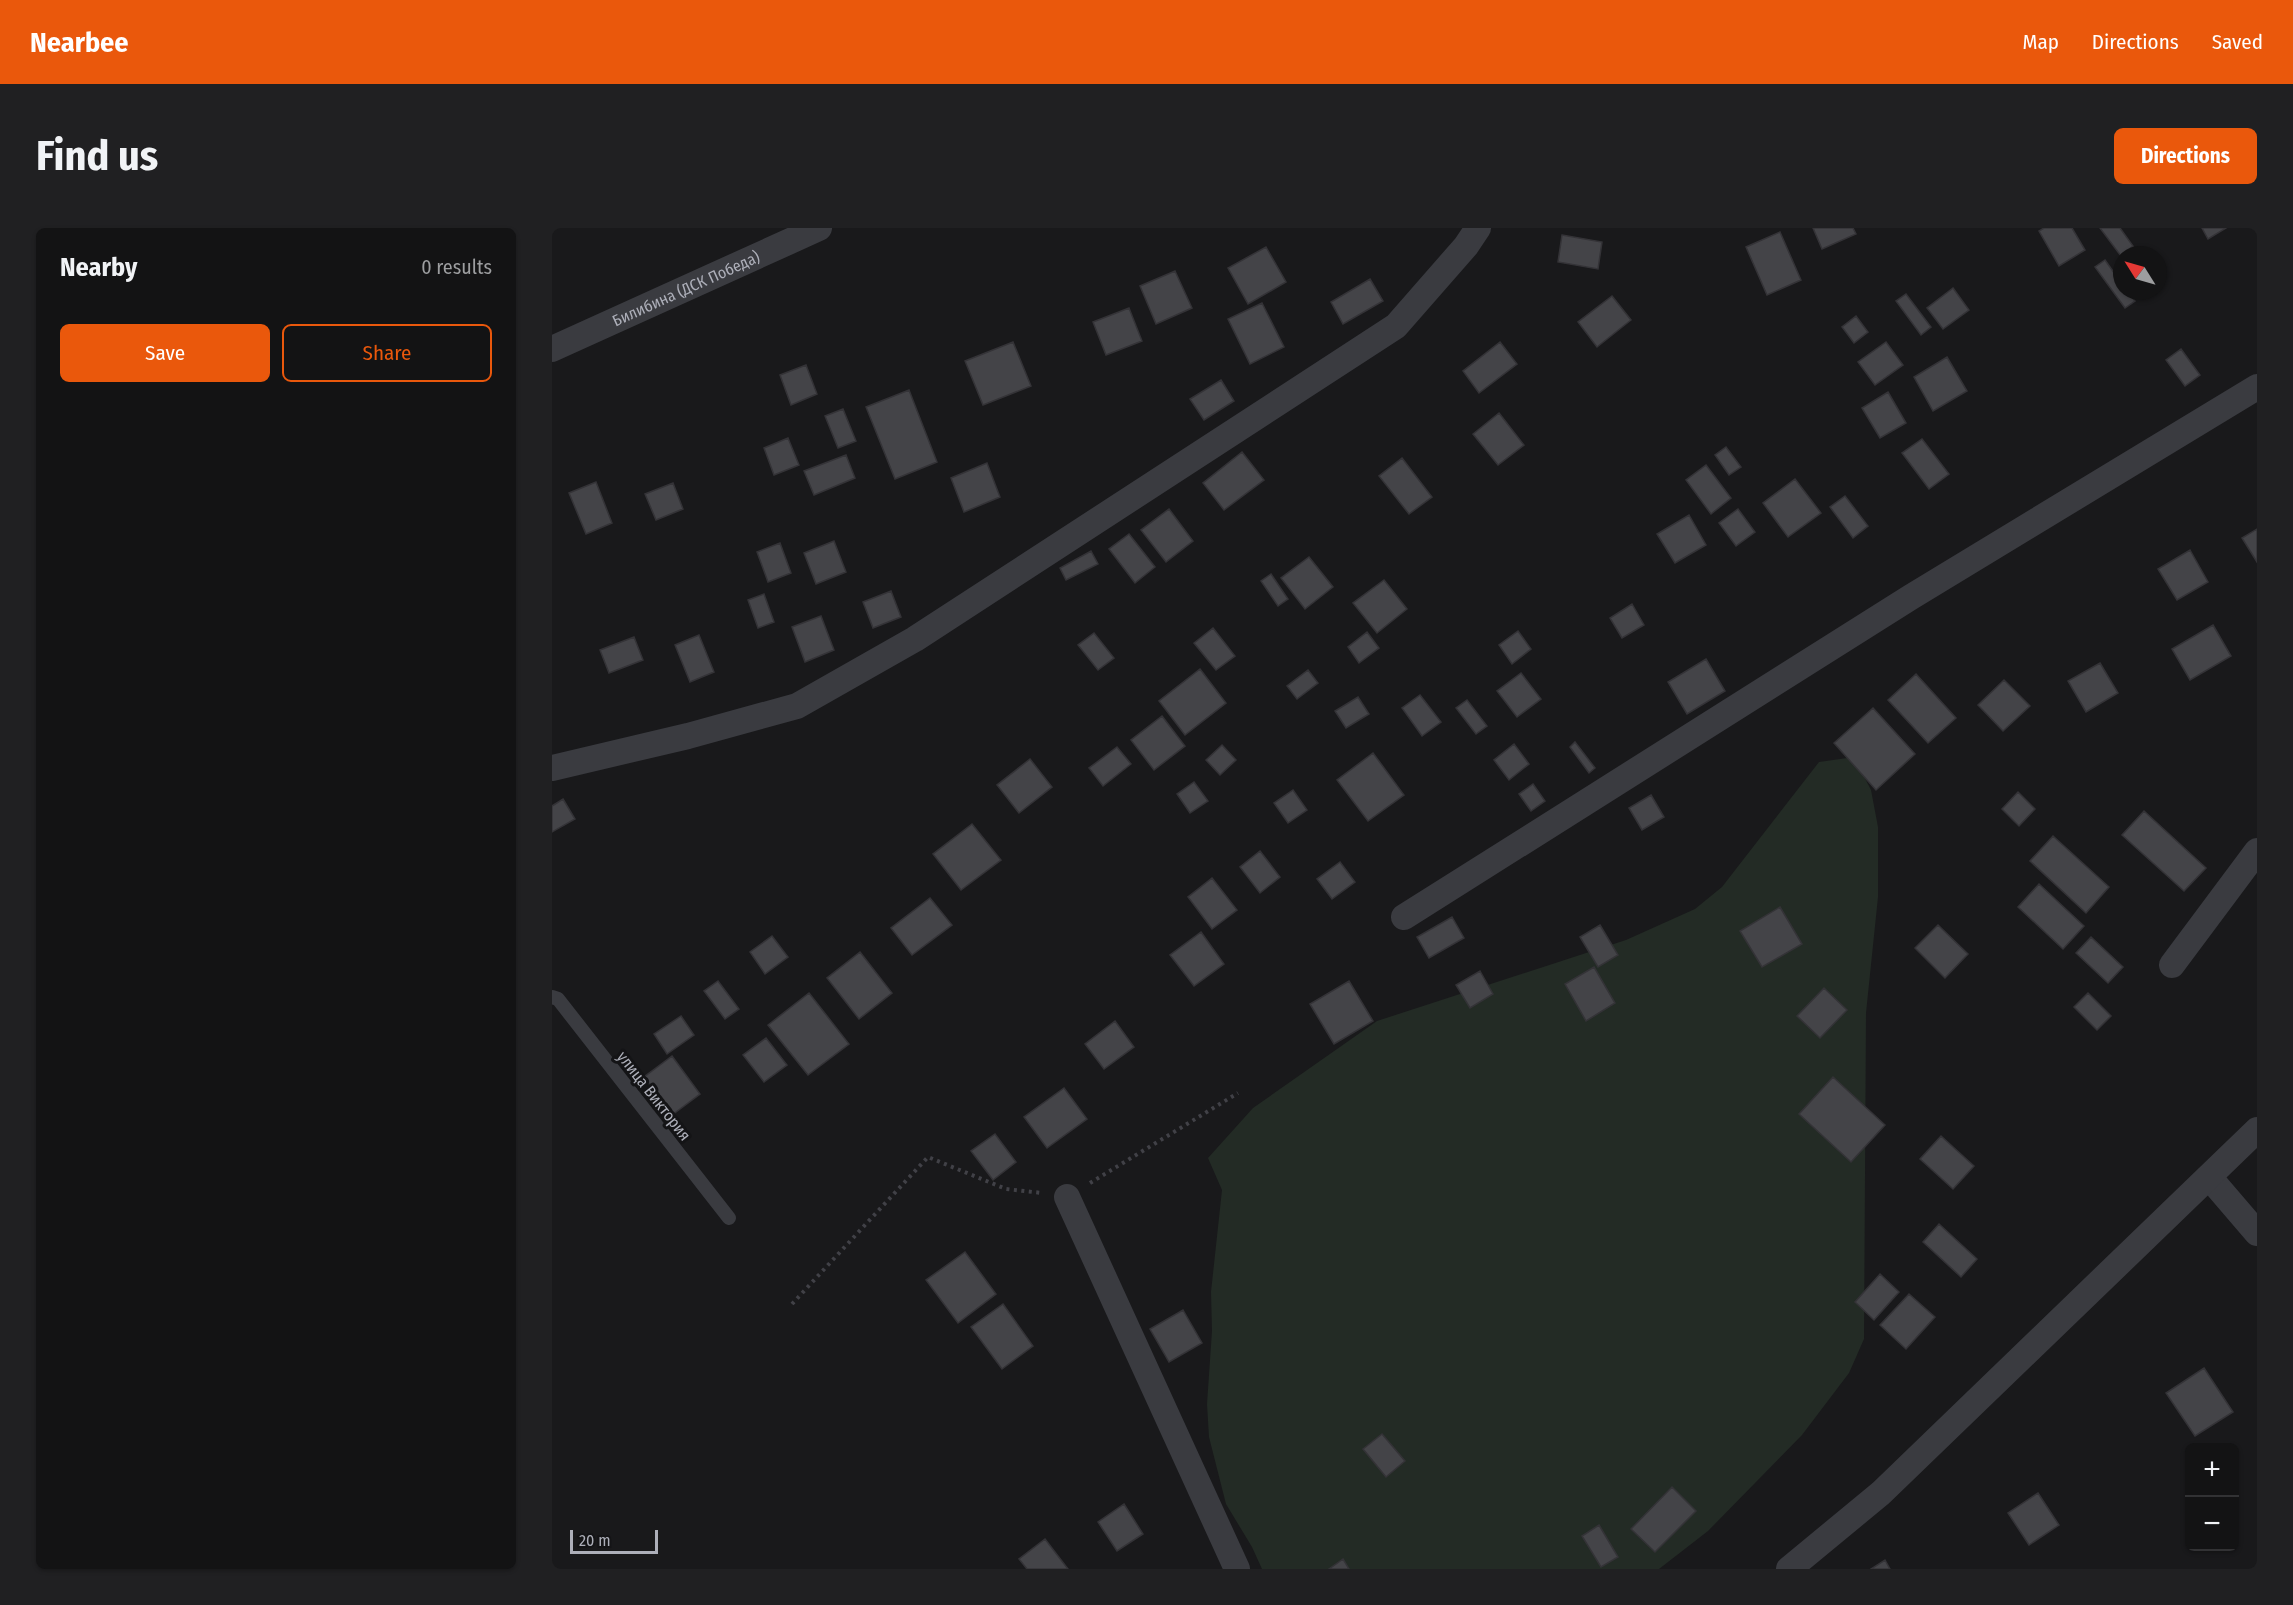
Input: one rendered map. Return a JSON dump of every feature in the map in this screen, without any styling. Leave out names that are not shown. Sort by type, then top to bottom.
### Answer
[{"type":"street","name":"Билибина (ДСК Победа)","points":[[552,350],[819,228]]},
{"type":"street","points":[[552,768],[687,736],[797,706],[915,639],[1396,326],[1466,246],[1478,228]]},
{"type":"street","points":[[1404,917],[1911,597],[2257,387]]},
{"type":"street","points":[[2172,965],[2257,851]]},
{"type":"street","points":[[1789,1569],[1881,1493],[2257,1130]]},
{"type":"street","points":[[2209,1177],[2257,1233]]},
{"type":"street","points":[[1067,1197],[1237,1569]]},
{"type":"lane","name":"улица Виктория","points":[[552,997],[558,999],[729,1218]]},
{"type":"path","points":[[792,1304],[928,1157],[1006,1189],[1067,1197],[1238,1093]]},
{"type":"shaded area","points":[[1854,757],[1871,790],[1878,827],[1878,897],[1866,1013],[1864,1339],[1849,1373],[1802,1435],[1708,1531],[1659,1569],[1262,1569],[1252,1547],[1226,1504],[1209,1437],[1207,1404],[1212,1331],[1211,1292],[1222,1190],[1208,1158],[1253,1108],[1377,1021],[1626,940],[1695,909],[1722,887],[1819,762]]},
{"type":"building","points":[[1813,228],[1853,228],[1856,234],[1822,249]]},
{"type":"building","points":[[2044,228],[2072,228],[2085,250],[2059,266],[2039,231]]},
{"type":"building","points":[[2100,228],[2120,228],[2133,246],[2114,246]]},
{"type":"building","points":[[2202,228],[2226,228],[2208,239]]},
{"type":"building","points":[[1780,232],[1801,280],[1767,295],[1746,247]]},
{"type":"building","points":[[1562,235],[1602,242],[1598,269],[1558,262]]},
{"type":"building","points":[[1266,247],[1286,282],[1248,304],[1228,268]]},
{"type":"building","points":[[2105,260],[2113,271],[2113,292],[2095,267]]},
{"type":"building","points":[[1175,271],[1192,308],[1156,324],[1140,286]]},
{"type":"building","points":[[1370,279],[1383,301],[1343,324],[1331,302]]},
{"type":"building","points":[[1953,288],[1969,310],[1943,329],[1927,308]]},
{"type":"building","points":[[1906,294],[1931,327],[1921,335],[1896,301]]},
{"type":"building","points":[[1612,296],[1631,320],[1597,347],[1578,322]]},
{"type":"building","points":[[2119,300],[2135,301],[2125,308]]},
{"type":"building","points":[[1262,303],[1284,347],[1250,364],[1228,319]]},
{"type":"building","points":[[1129,308],[1142,341],[1106,355],[1093,322]]},
{"type":"building","points":[[1856,316],[1868,332],[1854,343],[1842,327]]},
{"type":"building","points":[[1013,342],[1031,386],[983,405],[965,361]]},
{"type":"building","points":[[1500,342],[1517,364],[1479,393],[1463,371]]},
{"type":"building","points":[[1886,342],[1903,365],[1875,385],[1858,362]]},
{"type":"building","points":[[2181,349],[2200,375],[2185,386],[2166,360]]},
{"type":"building","points":[[1947,357],[1967,391],[1933,411],[1914,377]]},
{"type":"building","points":[[806,365],[817,394],[791,405],[780,375]]},
{"type":"building","points":[[1221,380],[1234,401],[1204,420],[1190,399]]},
{"type":"building","points":[[909,390],[937,462],[895,479],[866,407]]},
{"type":"building","points":[[1888,392],[1906,423],[1880,438],[1862,408]]},
{"type":"building","points":[[843,409],[856,441],[838,448],[825,416]]},
{"type":"building","points":[[1499,413],[1524,445],[1498,465],[1473,434]]},
{"type":"building","points":[[788,438],[799,465],[774,475],[764,448]]},
{"type":"building","points":[[1922,439],[1949,474],[1929,489],[1902,453]]},
{"type":"building","points":[[1726,447],[1741,467],[1729,475],[1715,455]]},
{"type":"building","points":[[1242,452],[1264,480],[1224,510],[1203,483]]},
{"type":"building","points":[[846,455],[855,478],[814,495],[804,471]]},
{"type":"building","points":[[1402,458],[1432,497],[1409,514],[1379,476]]},
{"type":"building","points":[[987,463],[1000,497],[964,512],[951,478]]},
{"type":"building","points":[[1706,465],[1731,498],[1711,514],[1686,480]]},
{"type":"building","points":[[1795,479],[1821,513],[1788,537],[1763,503]]},
{"type":"building","points":[[596,482],[612,523],[586,534],[569,493]]},
{"type":"building","points":[[673,483],[683,509],[656,520],[645,494]]},
{"type":"building","points":[[1845,496],[1868,526],[1853,538],[1830,507]]},
{"type":"building","points":[[1169,509],[1193,541],[1166,562],[1141,530]]},
{"type":"building","points":[[1738,509],[1755,532],[1736,546],[1719,523]]},
{"type":"building","points":[[1689,515],[1706,545],[1675,563],[1657,534]]},
{"type":"building","points":[[2257,529],[2257,562],[2242,538]]},
{"type":"building","points":[[1129,534],[1155,567],[1135,583],[1109,549]]},
{"type":"building","points":[[834,541],[846,572],[816,584],[804,553]]},
{"type":"building","points":[[780,543],[791,573],[768,582],[757,552]]},
{"type":"building","points":[[2190,550],[2208,582],[2177,600],[2158,569]]},
{"type":"building","points":[[1091,551],[1098,564],[1066,580],[1060,568]]},
{"type":"building","points":[[1309,557],[1333,587],[1305,609],[1281,578]]},
{"type":"building","points":[[1271,574],[1288,599],[1278,606],[1261,581]]},
{"type":"building","points":[[1384,580],[1407,609],[1377,633],[1353,603]]},
{"type":"building","points":[[891,591],[901,617],[873,628],[863,602]]},
{"type":"building","points":[[764,594],[774,622],[758,628],[748,600]]},
{"type":"building","points":[[1632,604],[1644,625],[1622,638],[1610,618]]},
{"type":"building","points":[[821,616],[834,650],[805,662],[792,627]]},
{"type":"building","points":[[2213,625],[2231,656],[2190,680],[2172,649]]},
{"type":"building","points":[[1213,628],[1235,656],[1216,670],[1194,643]]},
{"type":"building","points":[[1518,631],[1531,649],[1512,664],[1499,645]]},
{"type":"building","points":[[1367,632],[1379,648],[1359,663],[1348,647]]},
{"type":"building","points":[[1094,633],[1114,658],[1098,670],[1078,645]]},
{"type":"building","points":[[699,635],[714,672],[690,682],[675,645]]},
{"type":"building","points":[[634,637],[643,660],[609,673],[600,650]]},
{"type":"building","points":[[1706,659],[1725,691],[1687,714],[1668,682]]},
{"type":"building","points":[[2100,663],[2118,693],[2086,712],[2068,681]]},
{"type":"building","points":[[1200,669],[1226,703],[1185,735],[1159,701]]},
{"type":"building","points":[[1308,670],[1318,683],[1297,699],[1287,686]]},
{"type":"building","points":[[1521,673],[1541,699],[1517,717],[1497,691]]},
{"type":"building","points":[[1916,674],[1956,718],[1928,743],[1888,700]]},
{"type":"building","points":[[2004,680],[2030,706],[2003,731],[1978,705]]},
{"type":"building","points":[[1420,695],[1441,722],[1422,736],[1402,708]]},
{"type":"building","points":[[1358,697],[1369,714],[1346,728],[1335,711]]},
{"type":"building","points":[[1467,700],[1487,726],[1476,734],[1456,708]]},
{"type":"building","points":[[1873,708],[1915,754],[1876,790],[1834,743]]},
{"type":"building","points":[[1162,716],[1185,746],[1154,770],[1131,740]]},
{"type":"building","points":[[1575,742],[1595,768],[1589,773],[1570,747]]},
{"type":"building","points":[[1514,744],[1529,764],[1509,780],[1494,760]]},
{"type":"building","points":[[1222,745],[1236,760],[1220,775],[1206,760]]},
{"type":"building","points":[[1117,747],[1131,764],[1103,786],[1089,768]]},
{"type":"building","points":[[1373,753],[1404,795],[1368,821],[1337,780]]},
{"type":"building","points":[[1030,759],[1052,787],[1019,813],[997,785]]},
{"type":"building","points":[[1194,782],[1208,801],[1190,813],[1177,794]]},
{"type":"building","points":[[1533,784],[1545,801],[1531,811],[1519,794]]},
{"type":"building","points":[[1293,790],[1307,810],[1288,823],[1274,803]]},
{"type":"building","points":[[2018,792],[2035,809],[2019,826],[2002,809]]},
{"type":"building","points":[[1651,795],[1664,817],[1642,830],[1629,808]]},
{"type":"building","points":[[563,799],[575,819],[552,832],[552,806]]},
{"type":"building","points":[[2144,811],[2206,868],[2184,891],[2122,835]]},
{"type":"building","points":[[972,824],[1001,860],[961,890],[933,854]]},
{"type":"building","points":[[2053,836],[2109,887],[2086,913],[2030,861]]},
{"type":"building","points":[[1260,851],[1280,877],[1260,893],[1240,867]]},
{"type":"building","points":[[1340,862],[1355,882],[1332,899],[1317,879]]},
{"type":"building","points":[[1212,878],[1237,910],[1212,929],[1188,897]]},
{"type":"building","points":[[2039,884],[2084,926],[2063,949],[2018,907]]},
{"type":"building","points":[[930,898],[952,925],[912,955],[891,928]]},
{"type":"building","points":[[1780,907],[1802,944],[1762,967],[1740,931]]},
{"type":"building","points":[[1452,917],[1464,938],[1429,958],[1417,937]]},
{"type":"building","points":[[1600,925],[1618,955],[1598,967],[1580,937]]},
{"type":"building","points":[[1938,925],[1968,954],[1945,978],[1915,948]]},
{"type":"building","points":[[1201,932],[1224,964],[1194,986],[1170,955]]},
{"type":"building","points":[[772,936],[788,957],[765,974],[750,952]]},
{"type":"building","points":[[2091,937],[2123,967],[2108,983],[2076,953]]},
{"type":"building","points":[[860,952],[892,993],[859,1019],[827,978]]},
{"type":"building","points":[[1594,967],[1615,1003],[1586,1021],[1565,984]]},
{"type":"building","points":[[1480,971],[1493,994],[1470,1008],[1456,985]]},
{"type":"building","points":[[718,981],[739,1009],[725,1019],[704,991]]},
{"type":"building","points":[[1349,981],[1373,1021],[1334,1044],[1310,1004]]},
{"type":"building","points":[[1824,988],[1847,1010],[1820,1038],[1797,1016]]},
{"type":"building","points":[[809,993],[849,1044],[808,1075],[768,1025]]},
{"type":"building","points":[[2088,993],[2111,1016],[2097,1030],[2074,1007]]},
{"type":"building","points":[[681,1016],[694,1035],[667,1054],[654,1034]]},
{"type":"building","points":[[1115,1021],[1134,1047],[1104,1069],[1085,1044]]},
{"type":"building","points":[[766,1038],[787,1065],[764,1082],[743,1055]]},
{"type":"building","points":[[672,1056],[700,1094],[672,1115],[644,1077]]},
{"type":"building","points":[[1833,1077],[1885,1125],[1851,1162],[1799,1114]]},
{"type":"building","points":[[1064,1088],[1087,1119],[1047,1148],[1024,1117]]},
{"type":"building","points":[[995,1134],[1016,1162],[993,1180],[971,1151]]},
{"type":"building","points":[[1941,1136],[1974,1166],[1953,1189],[1920,1159]]},
{"type":"building","points":[[1939,1224],[1977,1259],[1961,1277],[1923,1242]]},
{"type":"building","points":[[965,1252],[996,1294],[958,1323],[926,1280]]},
{"type":"building","points":[[1880,1274],[1899,1292],[1874,1320],[1855,1302]]},
{"type":"building","points":[[1909,1294],[1935,1317],[1906,1349],[1880,1325]]},
{"type":"building","points":[[1003,1304],[1033,1346],[1002,1369],[971,1327]]},
{"type":"building","points":[[1183,1310],[1202,1343],[1169,1362],[1150,1329]]},
{"type":"building","points":[[2204,1368],[2233,1412],[2195,1436],[2166,1393]]},
{"type":"building","points":[[1382,1434],[1405,1461],[1386,1477],[1363,1449]]},
{"type":"building","points":[[1672,1487],[1696,1511],[1655,1552],[1631,1529]]},
{"type":"building","points":[[2038,1493],[2059,1525],[2029,1545],[2008,1513]]},
{"type":"building","points":[[1124,1504],[1143,1534],[1117,1551],[1098,1522]]},
{"type":"building","points":[[1599,1525],[1618,1557],[1601,1567],[1582,1536]]},
{"type":"building","points":[[1045,1539],[1068,1569],[1027,1569],[1019,1559]]},
{"type":"building","points":[[1343,1559],[1349,1569],[1329,1569]]},
{"type":"building","points":[[1885,1560],[1890,1569],[1871,1569]]}]
